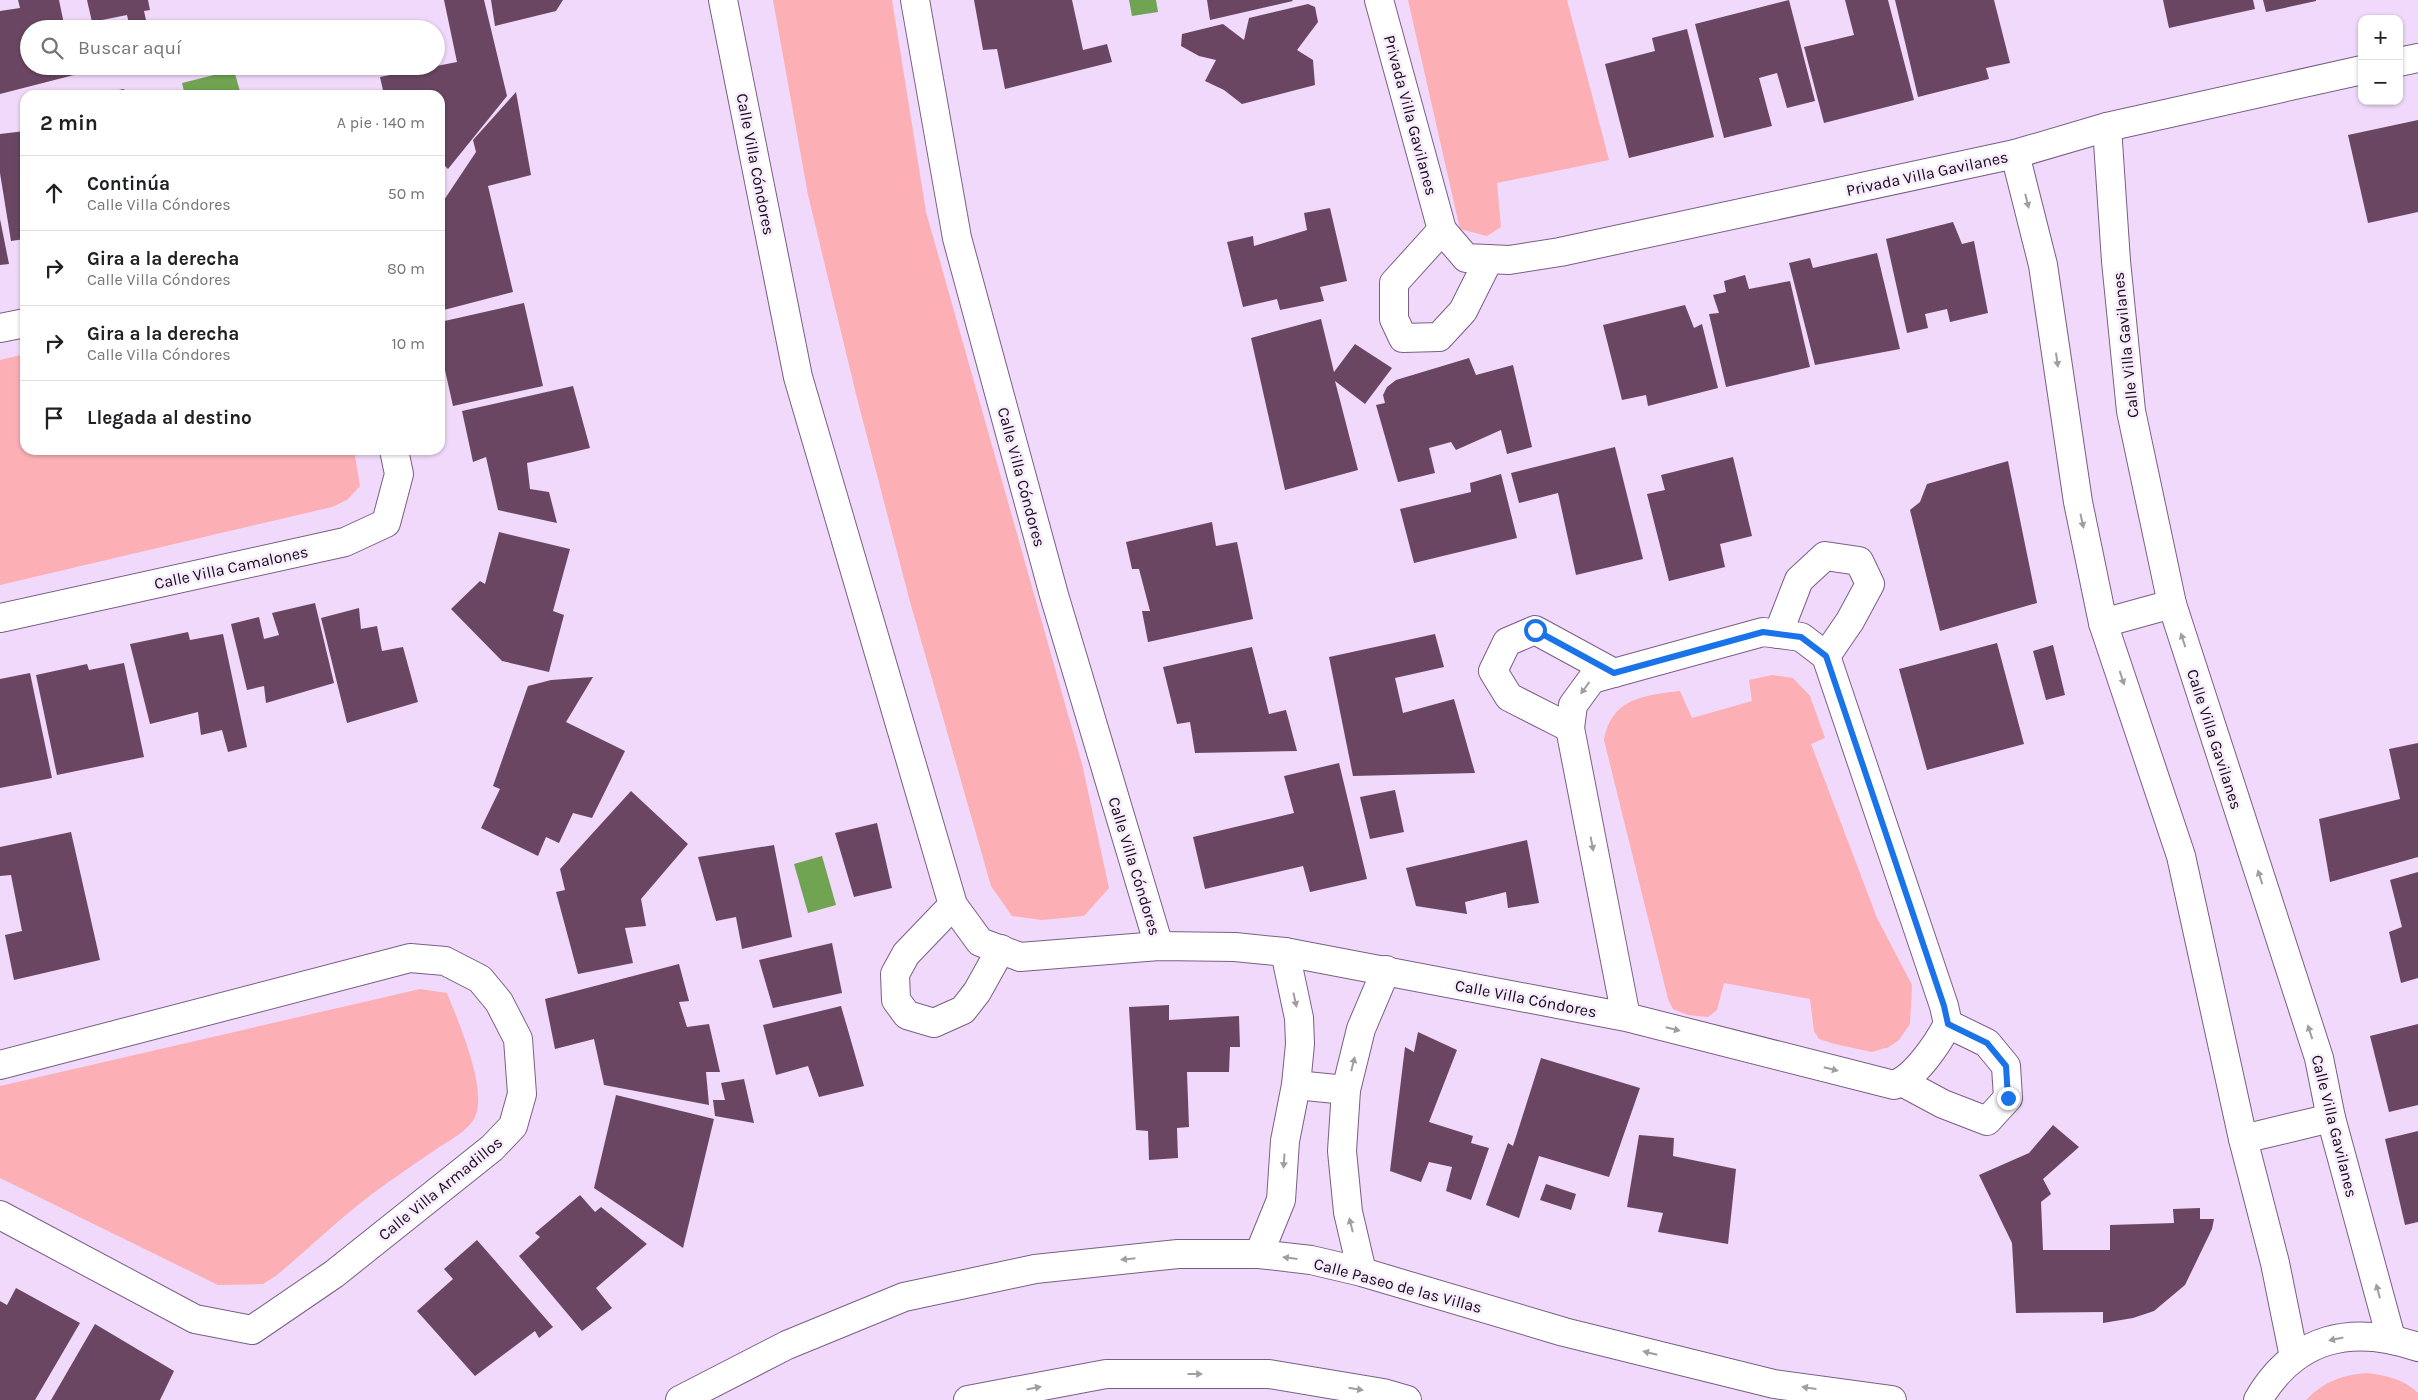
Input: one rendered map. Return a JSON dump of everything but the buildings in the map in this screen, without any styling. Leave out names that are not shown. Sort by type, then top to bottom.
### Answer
[{"type":"street","name":"Calle Villa Cóndores","points":[[723,0],[798,377],[953,906],[980,942],[1020,957],[1159,946],[1236,947],[1285,952],[1626,1017],[1894,1085],[1902,1082],[1944,1104],[1987,1120],[2008,1098],[2006,1066],[1987,1043],[1948,1024]]},
{"type":"street","name":"Calle Villa Cóndores","points":[[916,0],[957,238],[1054,595],[1159,946]]},
{"type":"street","name":"Privada Villa Gavilanes","points":[[1379,0],[1442,230],[1466,258],[1509,260],[1560,252],[2015,154],[2106,126],[2358,71]]},
{"type":"street","points":[[2403,61],[2418,58]]},
{"type":"street","name":"Calle Villa Gavilanes","points":[[2106,126],[2116,261],[2131,410],[2172,604],[2319,1058],[2331,1118],[2391,1338]]},
{"type":"street","points":[[2015,154],[2043,265],[2078,502],[2104,623],[2181,856],[2243,1139],[2275,1263],[2294,1357]]},
{"type":"street","points":[[1442,230],[1394,283],[1394,319],[1403,338],[1439,337],[1464,311],[1489,259]]},
{"type":"street","points":[[0,328],[20,324]]},
{"type":"street","name":"Calle Villa Camalones","points":[[0,618],[345,542],[386,523],[399,474],[395,455]]},
{"type":"street","points":[[1778,634],[1799,580],[1825,556],[1859,561],[1870,584],[1850,621],[1826,656],[1944,1006],[1948,1024],[1931,1050],[1902,1082]]},
{"type":"street","points":[[2104,623],[2172,604]]},
{"type":"street","points":[[1570,728],[1510,696],[1493,671],[1507,642],[1535,630],[1614,673]]},
{"type":"street","name":"Calle Villa Cóndores","points":[[1626,1017],[1570,728],[1573,705],[1592,679],[1763,632],[1801,637],[1826,656]]},
{"type":"street","points":[[953,906],[906,954],[895,974],[896,1000],[907,1015],[934,1023],[963,1010],[977,992],[1001,950]]},
{"type":"street","points":[[1259,1254],[1281,1200],[1285,1141],[1296,1085],[1300,1044],[1299,1018],[1285,952]]},
{"type":"street","name":"Calle Villa Armadillos","points":[[0,1065],[410,958],[445,961],[480,979],[499,1002],[518,1039],[522,1094],[513,1126],[492,1148],[334,1274],[252,1330],[195,1319],[0,1215]]},
{"type":"street","points":[[1362,1272],[1348,1212],[1342,1151],[1346,1090],[1361,1028],[1386,970]]},
{"type":"street","points":[[1296,1085],[1346,1090]]},
{"type":"street","points":[[2243,1139],[2331,1118]]},
{"type":"street","name":"Calle Paseo de las Villas","points":[[680,1400],[787,1345],[904,1297],[1035,1269],[1178,1254],[1259,1254],[1311,1260],[1362,1272],[1564,1332],[1765,1381],[1892,1400]]},
{"type":"street","points":[[2258,1400],[2270,1380],[2294,1357],[2324,1342],[2357,1335],[2391,1338],[2418,1347]]},
{"type":"street","points":[[968,1400],[1106,1374],[1268,1374],[1383,1393],[1407,1400]]},
{"type":"shaded area","points":[[773,0],[892,0],[926,212],[1082,764],[1109,888],[1084,916],[1042,920],[1012,916],[991,886],[909,598],[856,394],[808,195]]},
{"type":"shaded area","points":[[1129,0],[1156,0],[1158,12],[1132,16]]},
{"type":"shaded area","points":[[1408,0],[1567,0],[1609,160],[1497,183],[1501,227],[1487,236],[1460,229]]},
{"type":"shaded area","points":[[214,75],[235,75],[240,90],[184,90],[182,83]]},
{"type":"shaded area","points":[[20,355],[20,455],[355,455],[360,486],[347,500],[332,507],[0,585],[0,360]]},
{"type":"shaded area","points":[[1772,675],[1793,678],[1810,696],[1825,738],[1811,744],[1877,918],[1912,985],[1910,1024],[1899,1040],[1889,1047],[1872,1052],[1819,1039],[1814,1031],[1810,999],[1724,983],[1717,1010],[1708,1017],[1688,1015],[1673,1009],[1668,999],[1604,740],[1608,726],[1614,715],[1622,707],[1631,701],[1654,694],[1680,691],[1692,718],[1752,701],[1749,680]]},
{"type":"shaded area","points":[[822,856],[836,905],[808,913],[794,864]]},
{"type":"shaded area","points":[[420,989],[447,993],[464,1037],[475,1073],[478,1105],[475,1117],[464,1130],[372,1194],[277,1275],[263,1284],[218,1285],[0,1178],[0,1086]]},
{"type":"shaded area","points":[[2366,1373],[2387,1377],[2407,1384],[2418,1393],[2418,1400],[2306,1400],[2319,1388],[2333,1380]]},
{"type":"route","points":[[1535,630],[1566,645],[1614,673],[1763,632],[1801,637],[1826,656],[1944,1006],[1948,1024],[1987,1043],[2006,1066],[2008,1098]]}]
